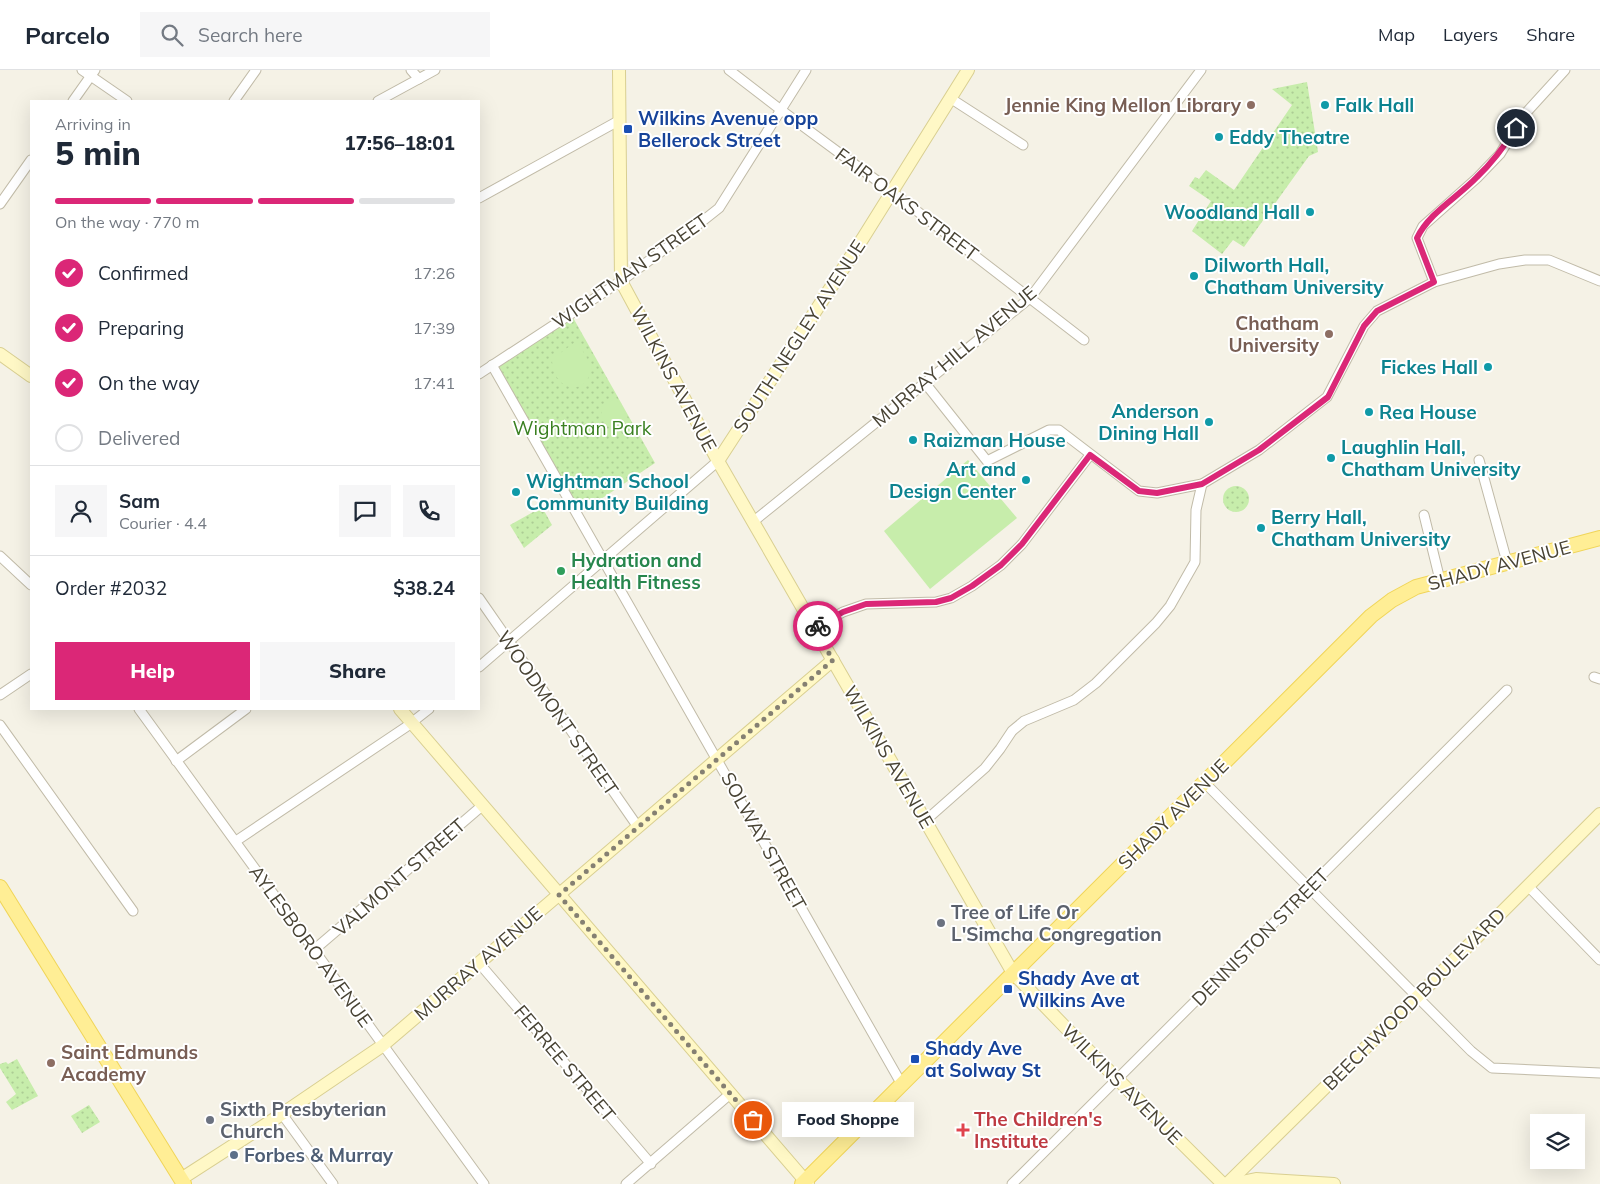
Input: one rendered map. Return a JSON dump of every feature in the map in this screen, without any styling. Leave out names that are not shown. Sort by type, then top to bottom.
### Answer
[{"type":"main road","name":"SHADY AVENUE","points":[[805,1183],[901,1083],[1371,616],[1392,600],[1416,588],[1600,538]]},
{"type":"main road","points":[[0,887],[179,1182]]},
{"type":"street","points":[[82,70],[93,73],[126,100]]},
{"type":"street","points":[[235,100],[256,70]]},
{"type":"street","points":[[411,70],[420,79]]},
{"type":"street","points":[[380,100],[435,70]]},
{"type":"street","name":"WILKINS AVENUE","points":[[619,70],[621,281],[718,460],[1013,973],[1117,1079],[1225,1184]]},
{"type":"street","name":"FAIR OAKS STREET","points":[[729,70],[891,191],[1084,340]]},
{"type":"street","name":"WIGHTMAN STREET","points":[[480,373],[621,281],[719,208],[806,70]]},
{"type":"street","name":"SOUTH NEGLEY AVENUE","points":[[480,666],[718,460],[968,70]]},
{"type":"street","name":"MURRAY HILL AVENUE","points":[[754,521],[1030,298],[1201,70]]},
{"type":"street","points":[[1434,282],[1417,238],[1423,226],[1477,178],[1500,154],[1524,115],[1565,70]]},
{"type":"street","points":[[74,100],[93,73]]},
{"type":"street","points":[[950,98],[1022,145]]},
{"type":"street","points":[[480,197],[620,120]]},
{"type":"street","points":[[0,204],[30,161]]},
{"type":"street","points":[[925,383],[987,461],[1049,430],[1059,430],[1139,491],[1157,493],[1202,484],[1259,450],[1328,397],[1364,326],[1377,311],[1434,282],[1499,264],[1533,260],[1549,260],[1600,281]]},
{"type":"street","points":[[0,354],[30,375]]},
{"type":"street","name":"SOLWAY STREET","points":[[492,365],[901,1083]]},
{"type":"street","points":[[814,628],[843,612],[866,604],[936,602],[951,598],[972,586],[1001,565],[1022,544],[1090,455]]},
{"type":"street","points":[[1479,460],[1507,562]]},
{"type":"street","points":[[925,821],[985,768],[1012,731],[1024,721],[1074,700],[1096,683],[1170,606],[1195,562],[1196,510],[1202,484]]},
{"type":"street","points":[[1424,515],[1440,580]]},
{"type":"street","points":[[0,556],[30,584]]},
{"type":"street","name":"WOODMONT STREET","points":[[480,599],[638,827]]},
{"type":"street","name":"MURRAY AVENUE","points":[[179,1182],[382,1046],[833,660]]},
{"type":"street","points":[[0,695],[30,675]]},
{"type":"street","name":"DENNISTON STREET","points":[[1012,1184],[1507,690]]},
{"type":"street","name":"AYLESBORO AVENUE","points":[[140,710],[484,1184]]},
{"type":"street","points":[[176,762],[245,710]]},
{"type":"street","points":[[401,710],[805,1183]]},
{"type":"street","points":[[236,841],[412,723],[428,710]]},
{"type":"street","points":[[0,725],[134,911]]},
{"type":"street","points":[[1204,783],[1471,1050],[1492,1068],[1600,1073]]},
{"type":"street","name":"VALMONT STREET","points":[[315,949],[483,805]]},
{"type":"street","name":"BEECHWOOD BOULEVARD","points":[[1225,1184],[1418,996],[1600,814]]},
{"type":"street","points":[[1528,886],[1600,960]]},
{"type":"street","name":"FERREE STREET","points":[[480,963],[651,1164]]},
{"type":"street","points":[[626,1184],[730,1094]]},
{"type":"street","points":[[282,1114],[333,1184]]},
{"type":"street","points":[[1232,1184],[1256,1179],[1334,1184]]},
{"type":"green space","points":[[1307,82],[1318,152],[1309,156],[1244,247],[1233,240],[1222,254],[1192,231],[1211,201],[1189,186],[1195,177],[1199,179],[1206,170],[1234,190],[1292,105],[1272,89]]},
{"type":"green space","name":"Wightman Park","points":[[571,314],[655,463],[577,515],[492,365]]},
{"type":"green space","points":[[574,343],[580,346],[592,367],[589,377],[584,384],[570,387],[563,384],[558,378],[552,359]]},
{"type":"green space","points":[[616,398],[630,422],[616,429],[604,421],[601,407]]},
{"type":"green space","points":[[968,460],[1017,518],[930,589],[884,531]]},
{"type":"green space","points":[[1236,486],[1245,490],[1249,499],[1245,508],[1236,512],[1227,508],[1223,499],[1227,490]]},
{"type":"green space","points":[[542,507],[552,525],[524,548],[510,525]]},
{"type":"green space","points":[[17,1059],[38,1096],[12,1110],[6,1102],[16,1094],[0,1068],[0,1064],[6,1062],[8,1064]]},
{"type":"green space","points":[[89,1105],[100,1122],[82,1133],[71,1116]]},
{"type":"way so far","points":[[753,1120],[559,895],[833,660],[814,628],[818,626]]},
{"type":"place","name":"Jennie King Mellon Library","points":[[1251,105]]},
{"type":"place","name":"Falk Hall","points":[[1325,105]]},
{"type":"place","name":"Wilkins Avenue opp Bellerock Street","points":[[628,129]]},
{"type":"place","name":"Eddy Theatre","points":[[1219,137]]},
{"type":"place","name":"Woodland Hall","points":[[1310,212]]},
{"type":"place","name":"Dilworth Hall, Chatham University","points":[[1194,276]]},
{"type":"place","name":"Chatham University","points":[[1329,334]]},
{"type":"place","name":"Fickes Hall","points":[[1488,367]]},
{"type":"place","name":"Rea House","points":[[1369,412]]},
{"type":"place","name":"Anderson Dining Hall","points":[[1209,422]]},
{"type":"place","name":"Raizman House","points":[[913,440]]},
{"type":"place","name":"Laughlin Hall, Chatham University","points":[[1331,458]]},
{"type":"place","name":"Art and Design Center","points":[[1026,480]]},
{"type":"place","name":"Wightman School Community Building","points":[[516,492]]},
{"type":"place","name":"Berry Hall, Chatham University","points":[[1261,528]]},
{"type":"place","name":"Hydration and Health Fitness","points":[[561,571]]},
{"type":"place","name":"Tree of Life Or L'Simcha Congregation","points":[[941,923]]},
{"type":"place","name":"Shady Ave at Wilkins Ave","points":[[1008,989]]},
{"type":"place","name":"Shady Ave at Solway St","points":[[915,1059]]},
{"type":"place","name":"Saint Edmunds Academy","points":[[51,1063]]},
{"type":"place","name":"Sixth Presbyterian Church","points":[[210,1120]]},
{"type":"place","name":"Food Shoppe","points":[[753,1120]]},
{"type":"place","name":"The Children's Institute","points":[[963,1130]]},
{"type":"place","name":"Forbes & Murray","points":[[234,1155]]},
{"type":"route","points":[[818,626],[843,612],[866,604],[936,602],[951,598],[972,586],[1001,565],[1022,544],[1090,455],[1139,491],[1157,493],[1202,484],[1259,450],[1328,397],[1364,326],[1377,311],[1434,282],[1417,238],[1423,226],[1477,178],[1500,154],[1516,128]]}]
